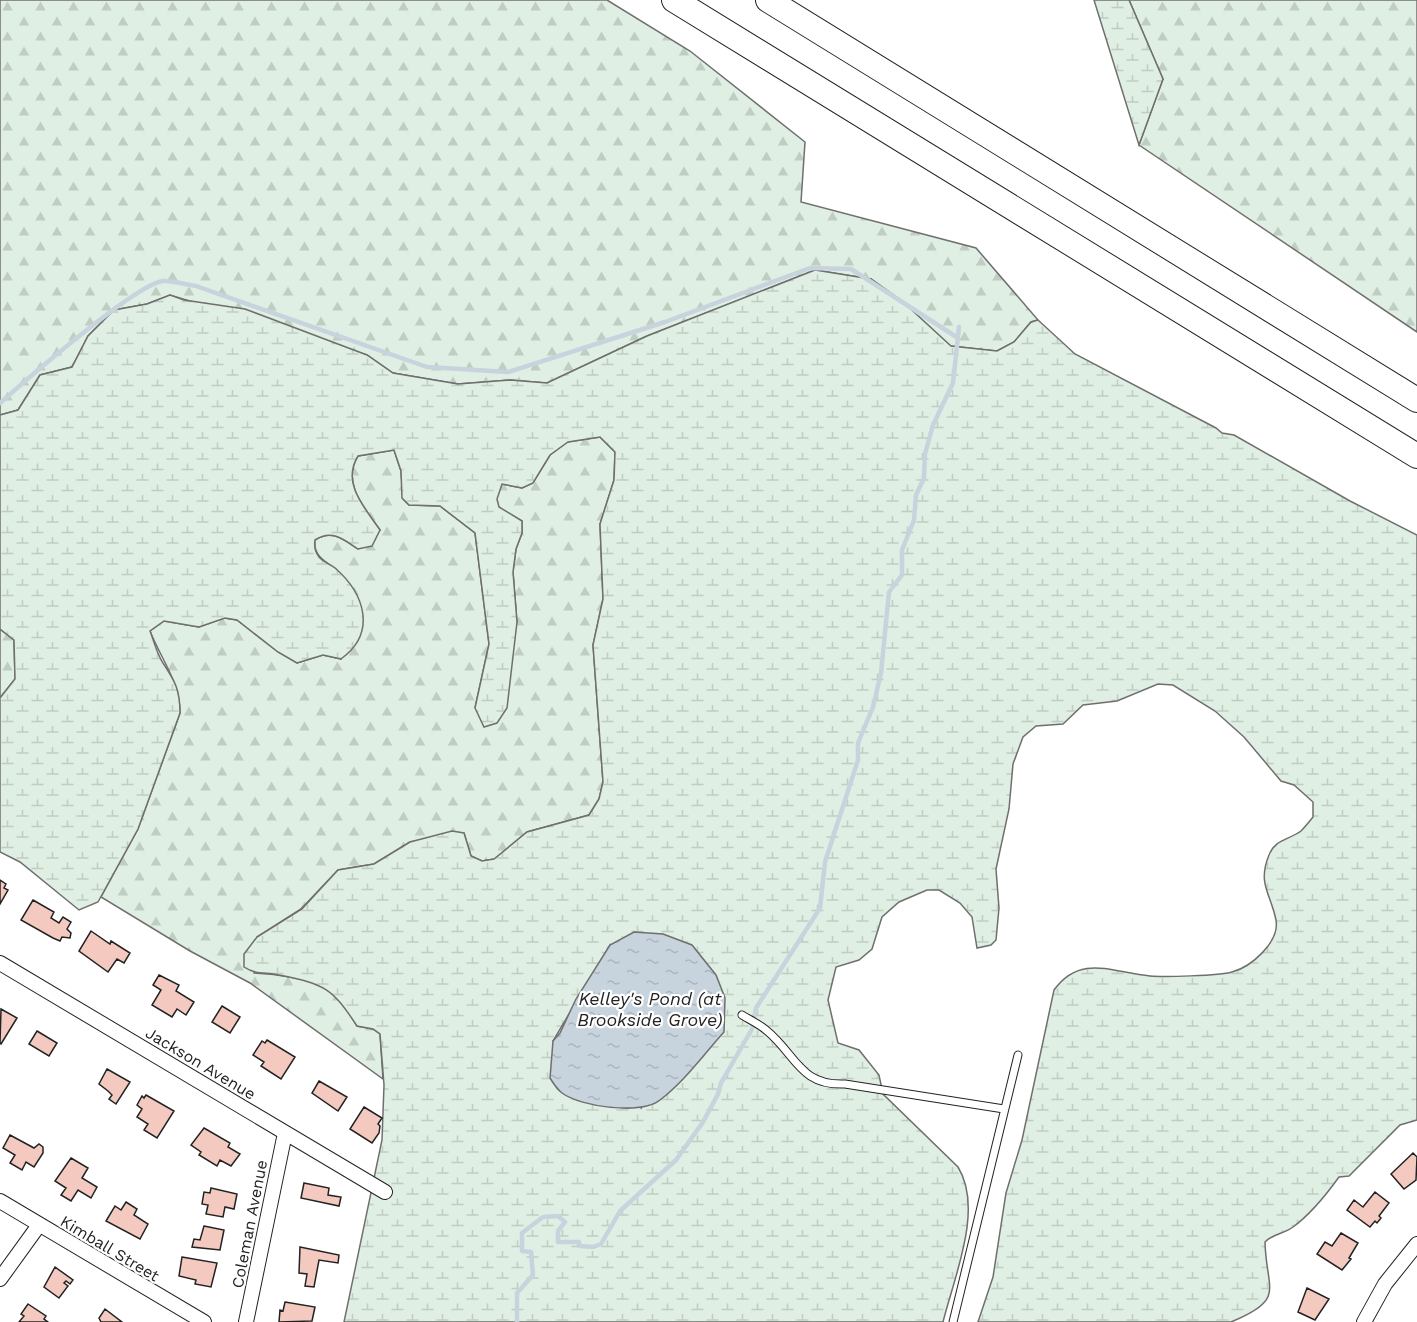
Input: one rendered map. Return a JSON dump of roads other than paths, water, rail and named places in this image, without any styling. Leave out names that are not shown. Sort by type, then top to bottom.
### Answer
[{"type":"highway","points":[[674,0],[1417,456]]},
{"type":"highway","points":[[768,0],[1417,400]]},
{"type":"street","name":"Jackson Avenue","points":[[0,963],[385,1192]]},
{"type":"street","name":"Coleman Avenue","points":[[246,1322],[285,1133]]},
{"type":"street","name":"Kimball Street","points":[[0,1201],[204,1322]]},
{"type":"street","points":[[0,1279],[39,1225]]},
{"type":"street","points":[[1364,1322],[1386,1284],[1417,1244]]},
{"type":"lane","points":[[742,1015],[768,1031],[787,1055],[814,1080],[827,1085],[845,1084],[1004,1108]]},
{"type":"lane","points":[[953,1322],[1018,1055]]},
{"type":"water","name":"Kelley's Pond (at Brookside Grove)","points":[[634,932],[663,934],[692,945],[716,975],[725,998],[724,1032],[677,1085],[651,1105],[611,1107],[571,1098],[562,1093],[550,1078],[553,1041],[560,1033],[576,999],[610,945]]},
{"type":"waterway","points":[[0,403],[106,315],[149,286],[163,281],[196,286],[427,367],[508,372],[665,322],[810,268],[851,269],[958,338]]},
{"type":"waterway","points":[[517,1322],[517,1293],[533,1275],[531,1252],[522,1251],[522,1233],[543,1217],[558,1216],[565,1222],[558,1231],[558,1242],[579,1242],[580,1246],[593,1247],[601,1244],[620,1211],[676,1160],[703,1122],[718,1094],[721,1083],[752,1029],[756,1008],[820,908],[825,862],[858,760],[858,743],[873,707],[881,673],[889,592],[902,575],[902,550],[914,520],[916,495],[924,478],[925,454],[933,425],[953,383],[959,327]]}]
